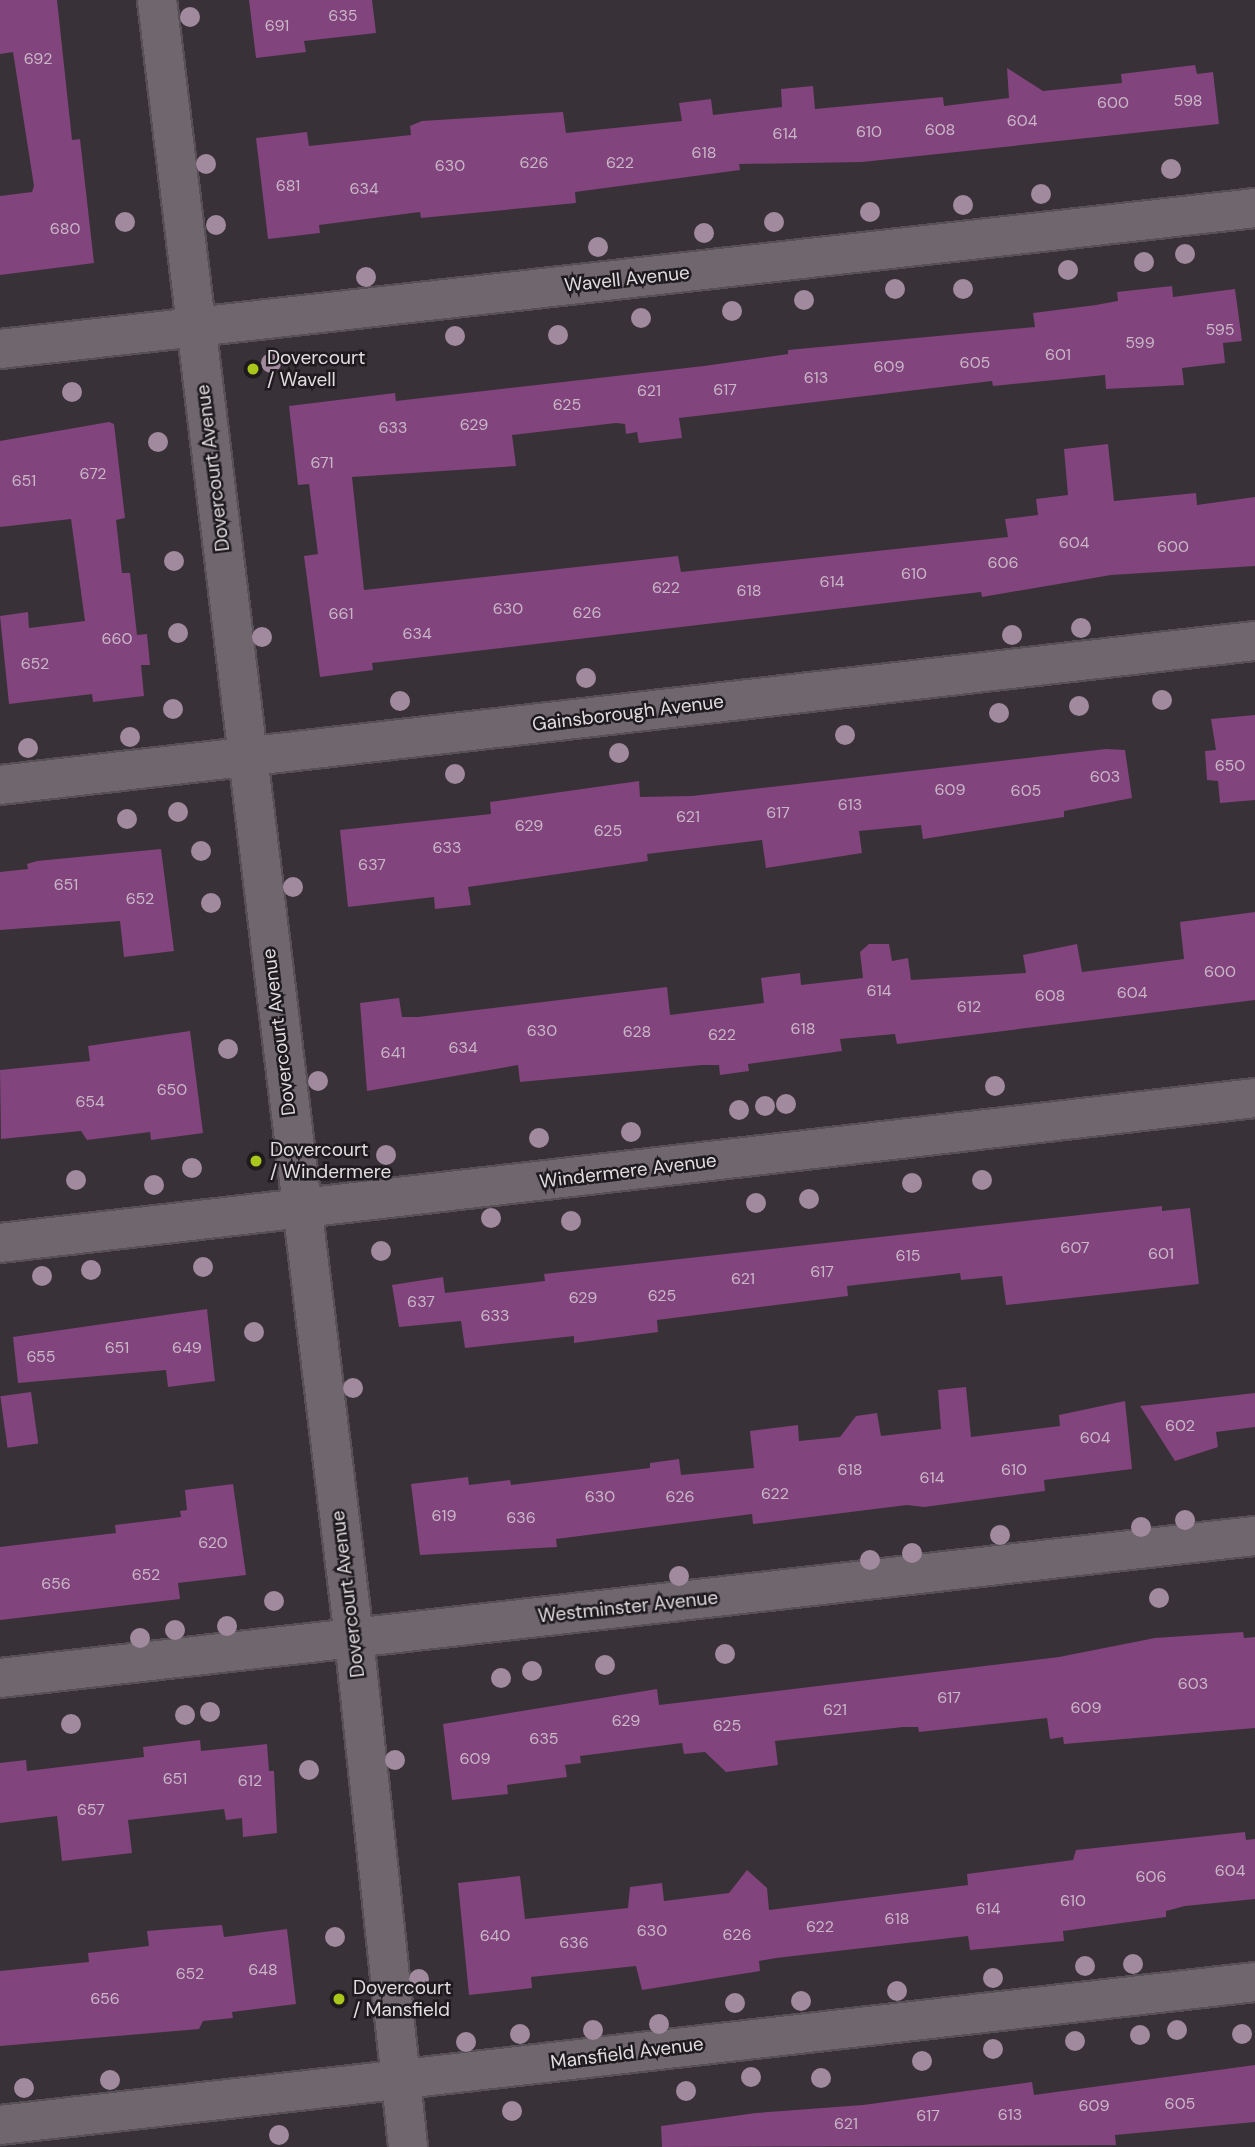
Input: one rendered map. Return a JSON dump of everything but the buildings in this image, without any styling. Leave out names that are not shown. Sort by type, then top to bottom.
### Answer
[{"type":"street","name":"Dovercourt Avenue","points":[[156,0],[354,1639],[408,2147]]},
{"type":"street","name":"Wavell Avenue","points":[[0,349],[1255,208]]},
{"type":"street","name":"Gainsborough Avenue","points":[[0,785],[1255,641]]},
{"type":"street","name":"Windermere Avenue","points":[[0,1244],[1255,1098]]},
{"type":"street","name":"Westminster Avenue","points":[[0,1678],[1255,1536]]},
{"type":"street","name":"Mansfield Avenue","points":[[0,2125],[1255,1982]]},
{"type":"place","name":"Dovercourt / Wavell","points":[[253,369]]},
{"type":"place","name":"Dovercourt / Windermere","points":[[256,1161]]},
{"type":"place","name":"Dovercourt / Mansfield","points":[[339,1999]]}]
